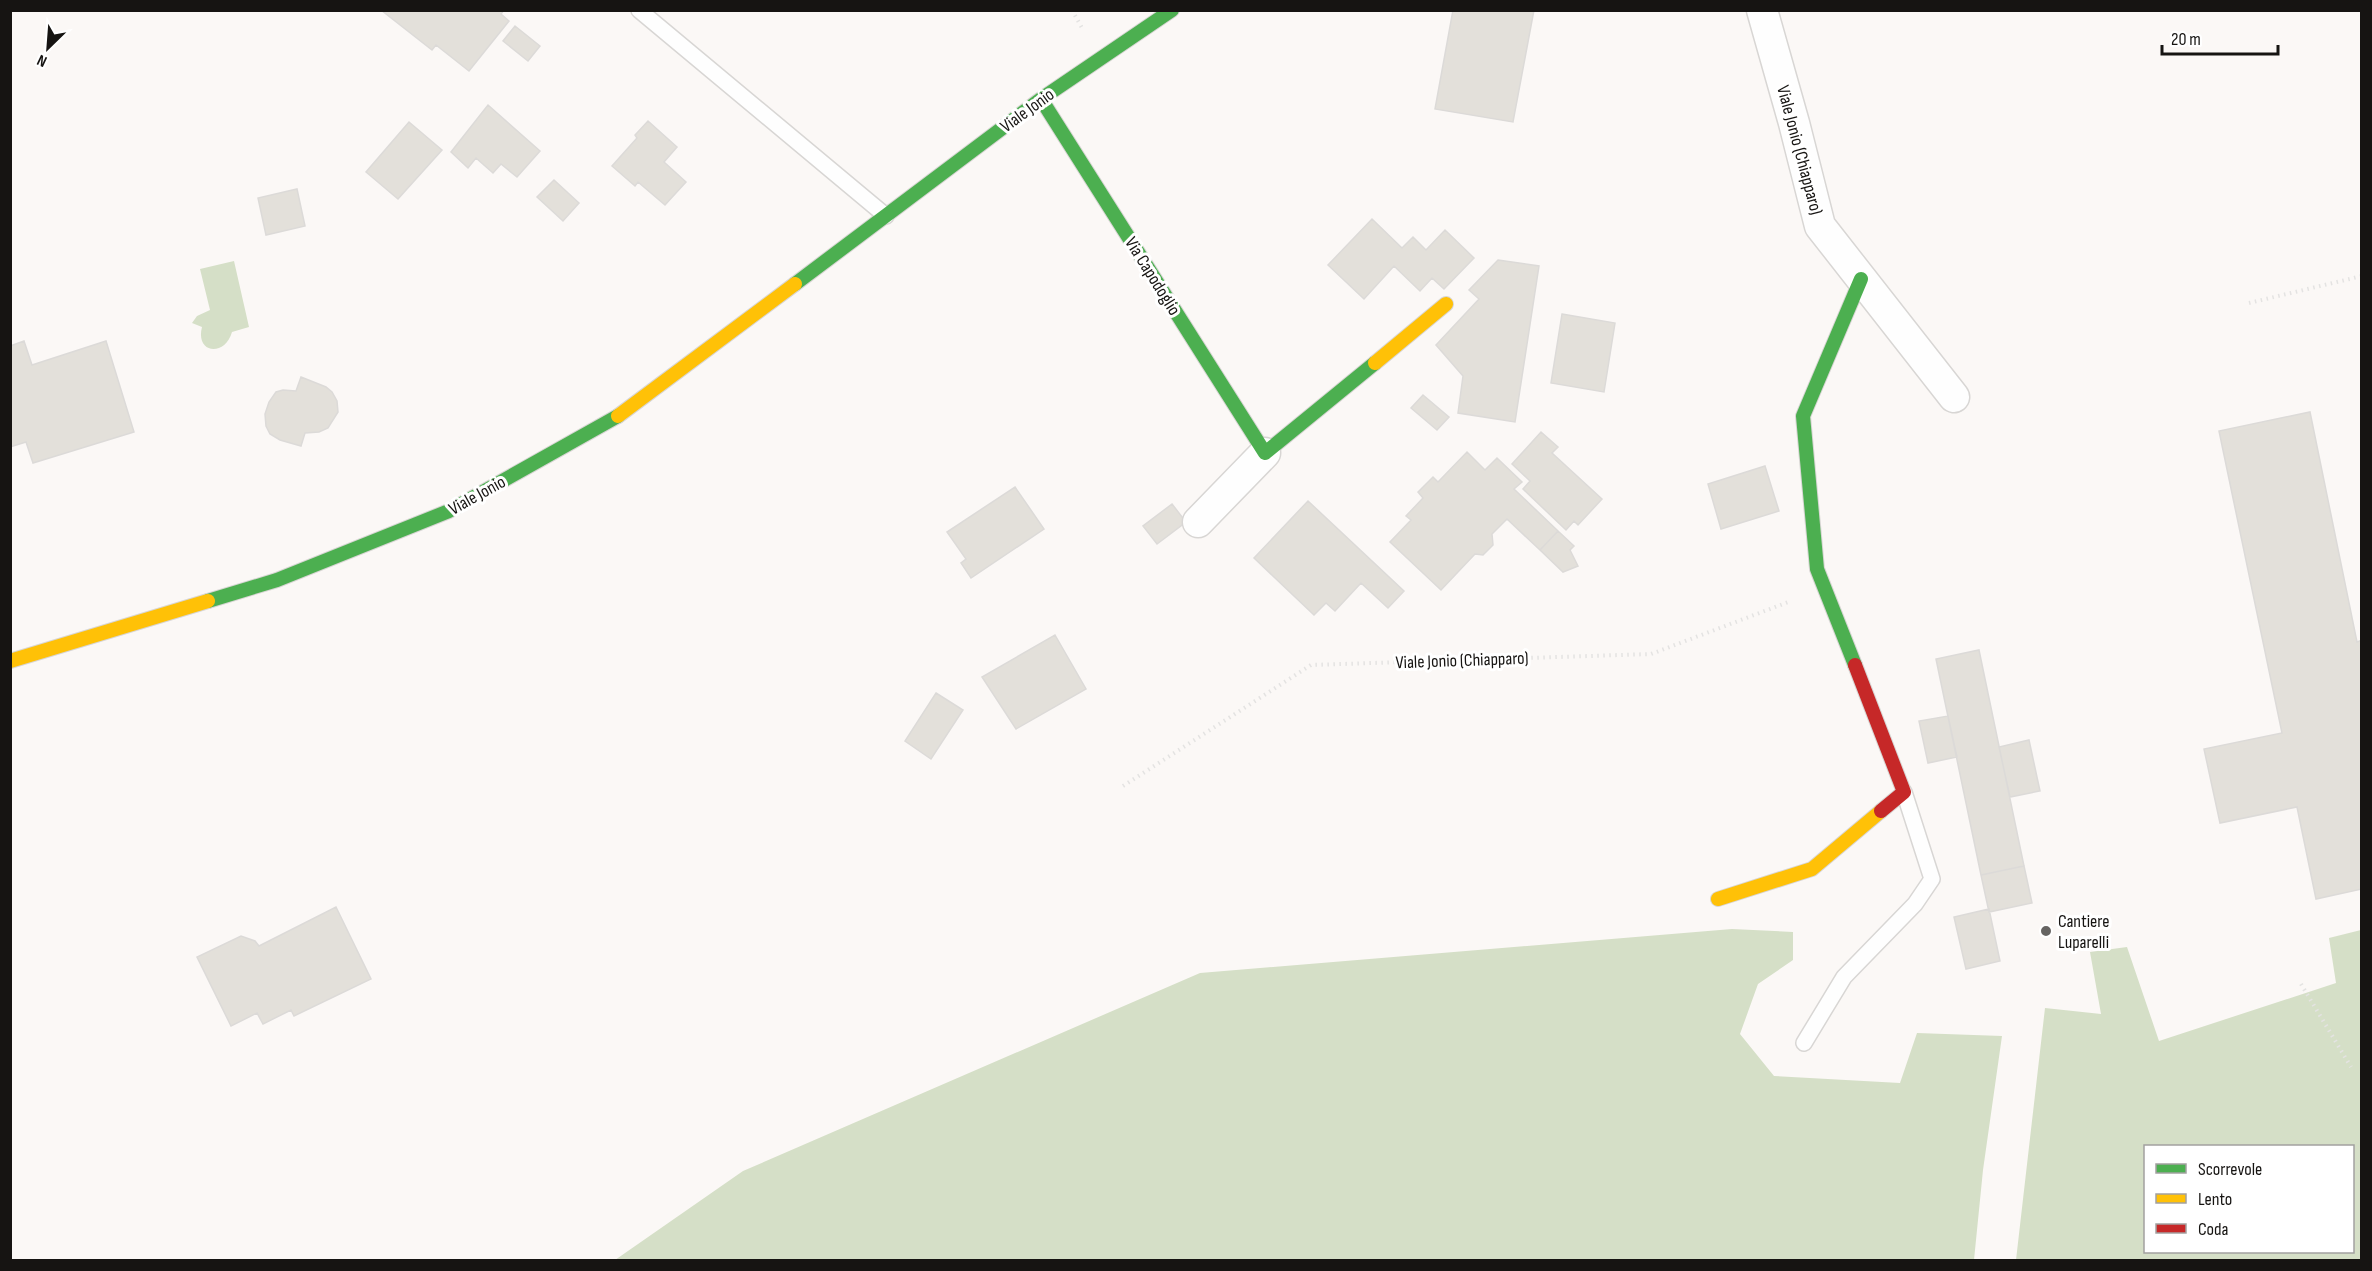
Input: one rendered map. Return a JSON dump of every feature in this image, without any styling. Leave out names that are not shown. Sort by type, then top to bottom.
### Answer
[{"type":"street","name":"Viale Jonio","points":[[10,662],[277,580],[449,511],[626,411],[1041,99],[1172,10]]},
{"type":"street","name":"Viale Jonio (Chiapparo)","points":[[1762,10],[1820,226],[1954,397]]},
{"type":"street","name":"Via Capodoglio","points":[[1041,99],[1265,453]]},
{"type":"street","points":[[1718,899],[1812,869],[1904,792],[1817,569],[1803,416],[1861,279]]},
{"type":"street","points":[[1198,522],[1265,453],[1446,304]]},
{"type":"lane","points":[[639,10],[886,216]]},
{"type":"lane","points":[[1804,1043],[1844,977],[1915,904],[1932,879],[1904,792]]},
{"type":"path","points":[[2249,303],[2361,276]]},
{"type":"path","name":"Viale Jonio (Chiapparo)","points":[[1123,786],[1311,665],[1651,654],[1825,588]]},
{"type":"path","points":[[2301,984],[2351,1067]]},
{"type":"shaded area","points":[[234,261],[249,327],[232,332],[223,346],[212,349],[203,343],[202,327],[192,323],[197,316],[210,310],[200,269]]},
{"type":"shaded area","points":[[1732,929],[1793,932],[1793,960],[1758,984],[1740,1034],[1774,1076],[1900,1083],[1917,1033],[2002,1036],[1983,1170],[1974,1260],[615,1260],[743,1171],[1200,973]]},
{"type":"shaded area","points":[[2361,930],[2361,1260],[2016,1260],[2045,1008],[2101,1014],[2090,952],[2127,947],[2159,1041],[2336,983],[2329,938]]},
{"type":"building","points":[[381,10],[504,10],[501,14],[509,21],[469,71],[436,45],[432,50]]},
{"type":"building","points":[[1453,10],[1534,10],[1513,122],[1435,109]]},
{"type":"building","points":[[515,26],[540,46],[528,61],[503,41]]},
{"type":"building","points":[[488,105],[540,151],[517,177],[501,164],[493,173],[476,158],[468,168],[451,152]]},
{"type":"building","points":[[648,121],[677,147],[664,162],[686,182],[665,205],[638,182],[635,186],[612,166],[637,138],[635,135]]},
{"type":"building","points":[[409,122],[442,150],[398,199],[366,172]]},
{"type":"building","points":[[554,180],[579,203],[563,221],[537,197]]},
{"type":"building","points":[[297,189],[305,226],[266,235],[258,198]]},
{"type":"building","points":[[1372,219],[1402,248],[1413,237],[1426,250],[1445,230],[1474,258],[1444,289],[1432,278],[1420,291],[1394,266],[1364,299],[1328,265]]},
{"type":"building","points":[[1498,260],[1539,266],[1515,422],[1458,413],[1463,376],[1436,345],[1479,299],[1469,290]]},
{"type":"building","points":[[1562,314],[1615,323],[1604,392],[1551,383]]},
{"type":"building","points":[[24,341],[32,365],[106,341],[134,432],[33,463],[26,442],[10,447],[10,346]]},
{"type":"building","points":[[301,377],[326,387],[332,392],[337,401],[338,412],[328,428],[319,432],[305,433],[301,446],[280,440],[270,434],[266,426],[265,414],[276,392],[296,391]]},
{"type":"building","points":[[1423,395],[1449,417],[1437,430],[1411,408]]},
{"type":"building","points":[[2310,412],[2357,642],[2362,640],[2362,889],[2316,899],[2297,807],[2220,823],[2204,749],[2282,733],[2219,431]]},
{"type":"building","points":[[1541,432],[1558,447],[1552,453],[1602,499],[1578,525],[1574,521],[1566,530],[1523,489],[1530,481],[1512,464]]},
{"type":"building","points":[[1467,452],[1485,470],[1497,458],[1522,482],[1514,489],[1558,531],[1540,550],[1507,519],[1492,534],[1493,545],[1483,555],[1475,554],[1441,590],[1390,542],[1411,520],[1406,516],[1423,498],[1418,492],[1433,477],[1438,482]]},
{"type":"building","points":[[1765,466],[1779,511],[1721,529],[1708,484]]},
{"type":"building","points":[[1015,487],[1044,529],[971,578],[961,563],[966,559],[947,532]]},
{"type":"building","points":[[1308,501],[1404,591],[1388,608],[1361,583],[1335,611],[1326,603],[1314,615],[1254,558]]},
{"type":"building","points":[[1172,504],[1186,522],[1157,544],[1143,526]]},
{"type":"building","points":[[1558,531],[1574,546],[1570,550],[1578,566],[1563,572],[1540,550]]},
{"type":"building","points":[[1055,635],[1086,689],[1016,729],[982,677]]},
{"type":"building","points":[[1979,650],[2024,866],[1981,875],[1936,659]]},
{"type":"building","points":[[936,693],[963,710],[931,759],[905,741]]},
{"type":"building","points":[[1948,716],[1957,757],[1928,763],[1919,721]]},
{"type":"building","points":[[2029,740],[2040,791],[2010,797],[1999,747]]},
{"type":"building","points":[[2024,866],[2032,903],[1989,912],[1981,875]]},
{"type":"building","points":[[336,907],[371,979],[294,1016],[291,1010],[263,1024],[257,1013],[231,1026],[197,957],[241,936],[255,941],[259,946]]},
{"type":"building","points":[[1989,909],[2000,961],[1966,969],[1954,917]]},
{"type":"traffic: fast","points":[[795,284],[1041,99],[1172,10]]},
{"type":"traffic: fast","points":[[1041,99],[1265,453],[1375,363]]},
{"type":"traffic: fast","points":[[1855,665],[1817,569],[1803,416],[1861,279]]},
{"type":"traffic: fast","points":[[208,601],[277,580],[449,511],[618,416]]},
{"type":"traffic: slow","points":[[618,416],[795,284]]},
{"type":"traffic: slow","points":[[1375,363],[1446,304]]},
{"type":"traffic: slow","points":[[10,661],[208,601]]},
{"type":"traffic: slow","points":[[1718,899],[1812,869],[1881,811]]},
{"type":"traffic: jam","points":[[1855,665],[1904,792],[1881,811]]},
{"type":"place","name":"Cantiere Luparelli","points":[[2046,931]]}]
